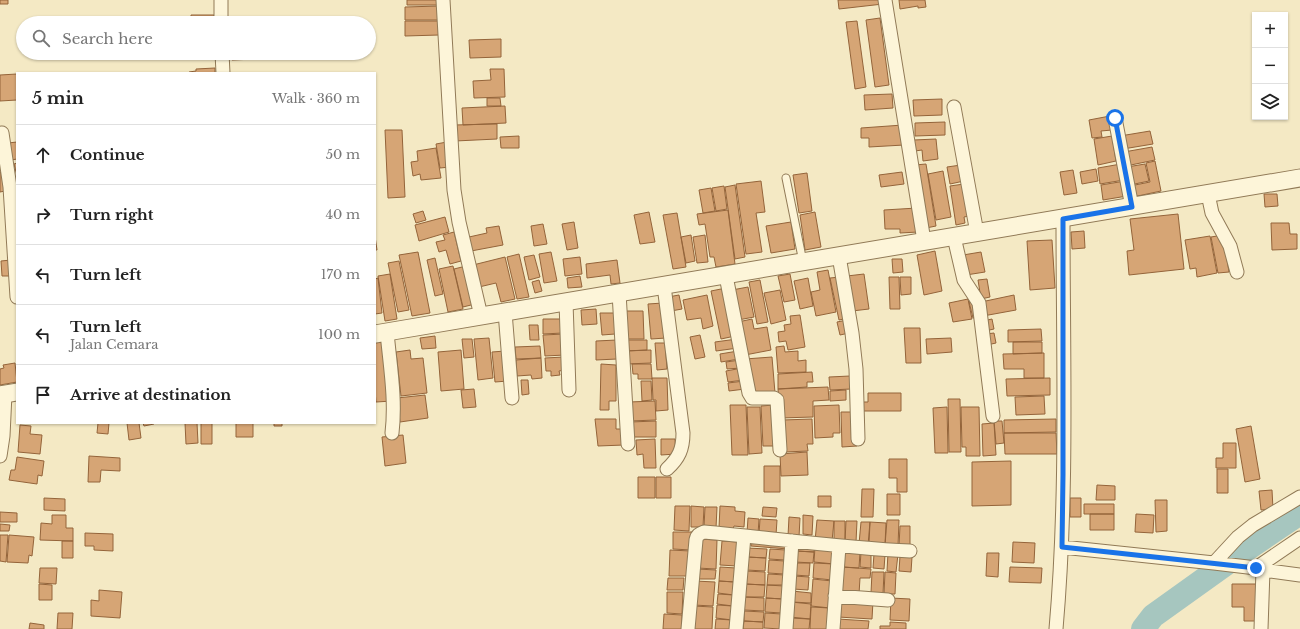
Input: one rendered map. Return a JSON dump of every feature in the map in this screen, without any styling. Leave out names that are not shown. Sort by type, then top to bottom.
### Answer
[{"type":"street","points":[[221,0],[221,16]]},
{"type":"street","points":[[443,0],[454,190],[458,222],[481,316]]},
{"type":"street","points":[[885,0],[924,241]]},
{"type":"street","points":[[222,60],[223,72]]},
{"type":"street","points":[[954,107],[976,233]]},
{"type":"street","points":[[1115,118],[1132,207]]},
{"type":"street","points":[[2,133],[15,234],[16,266]]},
{"type":"street","points":[[392,433],[394,415],[393,393],[381,333],[1300,178]]},
{"type":"street","points":[[1208,194],[1212,213],[1230,246],[1237,272]]},
{"type":"street","points":[[1056,629],[1062,547],[1063,219]]},
{"type":"street","points":[[954,237],[964,280],[979,303],[992,416]]},
{"type":"street","points":[[839,256],[852,333],[856,369],[858,439]]},
{"type":"street","points":[[726,276],[749,393],[752,398],[774,398],[777,400],[780,450]]},
{"type":"street","points":[[664,286],[683,433],[681,452],[675,462],[667,469]]},
{"type":"street","points":[[619,293],[628,444]]},
{"type":"street","points":[[566,302],[569,390]]},
{"type":"street","points":[[505,312],[512,398]]},
{"type":"street","points":[[0,456],[7,394]]},
{"type":"street","points":[[1217,563],[1238,537],[1253,525],[1300,496]]},
{"type":"street","points":[[688,629],[697,536],[704,532],[839,546],[910,551]]},
{"type":"street","points":[[736,629],[744,536]]},
{"type":"street","points":[[1259,569],[1300,538]]},
{"type":"street","points":[[786,629],[792,541]]},
{"type":"street","points":[[833,629],[839,546]]},
{"type":"street","points":[[1062,547],[1217,563],[1300,575]]},
{"type":"street","points":[[1259,569],[1261,629]]},
{"type":"street","points":[[835,596],[888,600]]},
{"type":"lane","points":[[786,178],[803,262]]},
{"type":"building","points":[[0,0],[8,0],[8,4],[0,4]]},
{"type":"building","points":[[407,0],[439,0],[439,5],[407,5]]},
{"type":"building","points":[[838,0],[883,0],[883,4],[839,9]]},
{"type":"building","points":[[899,0],[925,0],[926,7],[918,8],[918,6],[900,9]]},
{"type":"building","points":[[439,6],[439,20],[405,20],[405,7]]},
{"type":"building","points":[[191,15],[214,15],[214,16]]},
{"type":"building","points":[[880,18],[889,85],[875,87],[866,20]]},
{"type":"building","points":[[405,21],[439,21],[439,35],[405,36]]},
{"type":"building","points":[[857,21],[866,87],[855,89],[846,22]]},
{"type":"building","points":[[501,39],[501,57],[470,58],[469,40]]},
{"type":"building","points":[[215,68],[215,72],[189,72],[196,71],[196,69]]},
{"type":"building","points":[[490,69],[504,69],[505,97],[474,98],[473,81],[491,80]]},
{"type":"building","points":[[16,74],[16,100],[0,101],[0,75]]},
{"type":"building","points":[[892,94],[893,108],[865,110],[864,95]]},
{"type":"building","points":[[487,98],[500,98],[501,106],[487,106]]},
{"type":"building","points":[[942,99],[942,115],[914,116],[913,100]]},
{"type":"building","points":[[505,106],[506,123],[463,125],[462,108]]},
{"type":"building","points":[[1110,116],[1112,130],[1101,131],[1102,137],[1092,138],[1089,120]]},
{"type":"building","points":[[945,122],[945,135],[915,136],[915,123]]},
{"type":"building","points":[[497,124],[497,139],[455,141],[454,125]]},
{"type":"building","points":[[903,125],[904,145],[869,147],[869,138],[861,138],[861,128]]},
{"type":"building","points":[[385,130],[402,130],[405,197],[388,198]]},
{"type":"building","points":[[1150,131],[1153,144],[1123,149],[1120,136]]},
{"type":"building","points":[[519,136],[519,148],[501,148],[500,137]]},
{"type":"building","points":[[1112,136],[1116,161],[1098,165],[1094,139]]},
{"type":"building","points":[[936,139],[938,159],[923,161],[922,150],[915,151],[914,140]]},
{"type":"building","points":[[16,142],[16,159],[11,160],[8,143]]},
{"type":"building","points":[[447,142],[450,167],[440,168],[436,144]]},
{"type":"building","points":[[1152,147],[1155,160],[1126,166],[1124,152]]},
{"type":"building","points":[[436,148],[441,178],[421,180],[420,174],[413,176],[411,162],[418,161],[417,151]]},
{"type":"building","points":[[1155,161],[1161,191],[1133,197],[1130,186],[1150,182],[1146,163]]},
{"type":"building","points":[[926,164],[936,226],[926,228],[915,165]]},
{"type":"building","points":[[1121,164],[1124,180],[1100,184],[1098,168]]},
{"type":"building","points":[[1145,164],[1149,181],[1130,185],[1127,167]]},
{"type":"building","points":[[961,165],[964,181],[950,184],[947,167]]},
{"type":"building","points":[[1096,169],[1098,181],[1082,184],[1080,172]]},
{"type":"building","points":[[1073,170],[1077,193],[1064,195],[1060,172]]},
{"type":"building","points":[[943,171],[951,217],[936,220],[928,174]]},
{"type":"building","points":[[0,172],[5,191],[0,192]]},
{"type":"building","points":[[902,172],[904,184],[881,187],[879,175]]},
{"type":"building","points":[[807,173],[812,211],[799,213],[793,175]]},
{"type":"building","points":[[761,181],[765,212],[756,213],[762,252],[746,254],[736,184]]},
{"type":"building","points":[[1125,181],[1127,196],[1103,200],[1101,185]]},
{"type":"building","points":[[964,184],[969,216],[964,217],[965,223],[956,225],[950,186]]},
{"type":"building","points":[[735,185],[745,257],[735,259],[725,187]]},
{"type":"building","points":[[724,186],[727,209],[716,211],[712,188]]},
{"type":"building","points":[[711,188],[715,211],[703,213],[699,190]]},
{"type":"building","points":[[1264,194],[1277,194],[1278,206],[1265,207]]},
{"type":"building","points":[[917,208],[918,232],[900,233],[900,229],[885,229],[884,210]]},
{"type":"building","points":[[728,210],[735,264],[716,267],[714,257],[710,257],[705,224],[699,225],[697,214]]},
{"type":"building","points":[[423,211],[426,220],[416,223],[413,214]]},
{"type":"building","points":[[649,212],[655,242],[640,244],[634,215]]},
{"type":"building","points":[[815,212],[821,247],[805,250],[800,215]]},
{"type":"building","points":[[677,213],[686,267],[673,269],[663,215]]},
{"type":"building","points":[[1178,214],[1184,269],[1129,275],[1127,251],[1134,250],[1130,219]]},
{"type":"building","points":[[445,217],[449,232],[419,241],[415,225]]},
{"type":"building","points":[[574,222],[578,248],[567,250],[562,224]]},
{"type":"building","points":[[791,222],[795,249],[771,253],[766,226]]},
{"type":"building","points":[[1271,223],[1289,223],[1290,234],[1297,234],[1297,249],[1272,250]]},
{"type":"building","points":[[543,224],[547,244],[534,246],[531,226]]},
{"type":"building","points":[[499,226],[503,245],[471,251],[469,237],[487,233],[486,228]]},
{"type":"building","points":[[1084,231],[1085,248],[1072,249],[1071,232]]},
{"type":"building","points":[[454,232],[461,261],[450,264],[446,250],[439,252],[436,242],[445,240],[443,235]]},
{"type":"building","points":[[691,235],[695,261],[686,263],[681,237]]},
{"type":"building","points":[[705,235],[708,262],[697,263],[693,237]]},
{"type":"building","points":[[1223,235],[1229,272],[1218,273],[1211,237]]},
{"type":"building","points":[[1210,236],[1217,273],[1197,277],[1196,268],[1190,269],[1185,240]]},
{"type":"building","points":[[1052,240],[1055,288],[1030,290],[1027,241]]},
{"type":"building","points":[[935,251],[942,291],[924,295],[917,255]]},
{"type":"building","points":[[418,252],[430,313],[412,316],[399,255]]},
{"type":"building","points":[[551,252],[557,281],[544,283],[539,254]]},
{"type":"building","points":[[981,252],[985,272],[966,275],[963,255]]},
{"type":"building","points":[[519,254],[529,297],[517,299],[507,257]]},
{"type":"building","points":[[534,255],[540,277],[529,280],[524,257]]},
{"type":"building","points":[[505,257],[515,299],[501,302],[496,283],[479,287],[473,265]]},
{"type":"building","points":[[580,257],[582,274],[565,276],[563,259]]},
{"type":"building","points":[[435,258],[443,294],[435,296],[427,260]]},
{"type":"building","points":[[892,259],[902,259],[903,272],[893,273]]},
{"type":"building","points":[[11,260],[12,276],[2,276],[1,261]]},
{"type":"building","points":[[617,260],[620,283],[611,284],[610,275],[587,278],[586,264]]},
{"type":"building","points":[[399,261],[409,310],[398,312],[388,263]]},
{"type":"building","points":[[453,266],[463,309],[448,312],[439,269]]},
{"type":"building","points":[[466,266],[475,304],[463,307],[454,269]]},
{"type":"building","points":[[828,270],[836,312],[816,316],[811,292],[820,290],[817,272]]},
{"type":"building","points":[[390,274],[397,319],[385,321],[378,276]]},
{"type":"building","points":[[790,274],[795,300],[784,302],[778,276]]},
{"type":"building","points":[[864,274],[869,309],[852,311],[847,276]]},
{"type":"building","points":[[580,276],[582,287],[568,288],[567,278]]},
{"type":"building","points":[[840,277],[848,318],[839,320],[830,278]]},
{"type":"building","points":[[889,277],[899,277],[900,309],[890,309]]},
{"type":"building","points":[[900,277],[911,277],[911,294],[901,295]]},
{"type":"building","points":[[378,278],[382,313],[376,314],[376,279]]},
{"type":"building","points":[[808,278],[813,306],[800,309],[794,281]]},
{"type":"building","points":[[987,279],[990,297],[981,299],[978,280]]},
{"type":"building","points":[[539,280],[542,291],[535,293],[532,282]]},
{"type":"building","points":[[760,280],[768,322],[757,324],[749,282]]},
{"type":"building","points":[[748,287],[754,317],[738,320],[732,290]]},
{"type":"building","points":[[726,288],[735,336],[721,339],[711,291]]},
{"type":"building","points":[[780,290],[786,320],[771,324],[764,293]]},
{"type":"building","points":[[679,295],[682,309],[671,311],[668,297]]},
{"type":"building","points":[[707,295],[713,326],[703,329],[701,318],[687,320],[683,300]]},
{"type":"building","points":[[1014,295],[1016,310],[983,316],[981,302]]},
{"type":"building","points":[[968,299],[972,319],[953,322],[949,303]]},
{"type":"building","points":[[976,301],[979,317],[973,318],[969,302]]},
{"type":"building","points":[[663,303],[666,338],[651,339],[648,304]]},
{"type":"building","points":[[596,309],[597,324],[582,325],[581,310]]},
{"type":"building","points":[[624,311],[643,311],[644,339],[625,339]]},
{"type":"building","points":[[600,313],[614,313],[615,334],[602,335]]},
{"type":"building","points":[[800,315],[805,347],[788,350],[786,341],[779,342],[778,332],[785,331],[784,325],[791,324],[790,316]]},
{"type":"building","points":[[543,319],[562,319],[563,333],[543,334]]},
{"type":"building","points":[[752,319],[754,329],[767,327],[771,350],[745,355],[738,322]]},
{"type":"building","points":[[992,319],[994,329],[985,331],[983,321]]},
{"type":"building","points":[[847,320],[849,333],[840,335],[837,322]]},
{"type":"building","points":[[529,325],[538,325],[539,340],[530,340]]},
{"type":"building","points":[[904,328],[920,328],[921,363],[906,363]]},
{"type":"building","points":[[1041,329],[1042,341],[1008,342],[1008,330]]},
{"type":"building","points":[[994,333],[996,343],[987,345],[986,334]]},
{"type":"building","points":[[564,334],[565,355],[545,356],[543,335]]},
{"type":"building","points":[[700,335],[705,357],[695,359],[690,337]]},
{"type":"building","points":[[435,336],[436,348],[422,349],[420,338]]},
{"type":"building","points":[[489,338],[493,378],[478,380],[474,339]]},
{"type":"building","points":[[951,338],[952,352],[927,354],[926,339]]},
{"type":"building","points":[[462,339],[472,339],[474,357],[464,358]]},
{"type":"building","points":[[737,339],[738,348],[716,351],[715,342]]},
{"type":"building","points":[[617,340],[617,359],[596,360],[596,341]]},
{"type":"building","points":[[624,340],[647,340],[647,350],[625,351]]},
{"type":"building","points":[[385,342],[392,401],[376,402],[376,343]]},
{"type":"building","points":[[1013,342],[1042,342],[1042,353],[1013,354]]},
{"type":"building","points":[[655,343],[665,343],[667,369],[657,370]]},
{"type":"building","points":[[540,346],[541,358],[516,359],[515,347]]},
{"type":"building","points":[[784,346],[785,352],[798,351],[798,361],[806,360],[806,372],[778,373],[776,347]]},
{"type":"building","points":[[410,350],[411,359],[423,358],[427,393],[401,396],[396,352]]},
{"type":"building","points":[[461,350],[464,389],[441,391],[438,352]]},
{"type":"building","points":[[651,350],[651,363],[626,364],[625,351]]},
{"type":"building","points":[[505,351],[508,381],[495,382],[492,352]]},
{"type":"building","points":[[738,351],[739,359],[721,362],[720,354]]},
{"type":"building","points":[[1044,353],[1044,378],[1024,378],[1024,369],[1004,369],[1003,354]]},
{"type":"building","points":[[564,357],[565,370],[559,371],[560,375],[551,376],[551,371],[546,371],[545,358]]},
{"type":"building","points":[[772,357],[775,393],[752,395],[745,359]]},
{"type":"building","points":[[541,358],[542,378],[532,379],[531,375],[517,376],[516,360]]},
{"type":"building","points":[[740,360],[741,368],[727,369],[726,362]]},
{"type":"building","points":[[15,363],[16,382],[0,385],[0,369],[4,368],[3,365]]},
{"type":"building","points":[[601,364],[616,365],[616,401],[609,401],[609,410],[600,410]]},
{"type":"building","points":[[632,364],[651,364],[652,379],[638,379],[638,374],[633,374]]},
{"type":"building","points":[[742,368],[744,380],[728,382],[726,371]]},
{"type":"building","points":[[812,372],[813,382],[807,382],[807,387],[778,389],[778,374]]},
{"type":"building","points":[[850,376],[851,389],[830,390],[829,377]]},
{"type":"building","points":[[652,378],[667,378],[668,410],[656,411],[656,400],[653,400]]},
{"type":"building","points":[[1050,378],[1050,395],[1007,396],[1006,379]]},
{"type":"building","points":[[521,380],[528,380],[529,394],[522,395]]},
{"type":"building","points":[[641,381],[651,381],[652,400],[642,401]]},
{"type":"building","points":[[744,381],[745,389],[729,391],[728,383]]},
{"type":"building","points":[[828,387],[829,400],[813,401],[813,417],[780,418],[778,389]]},
{"type":"building","points":[[474,389],[476,407],[463,408],[461,390]]},
{"type":"building","points":[[846,390],[846,400],[830,401],[830,391]]},
{"type":"building","points":[[868,393],[901,393],[901,411],[862,411],[862,402],[868,402]]},
{"type":"building","points":[[425,395],[428,418],[400,422],[397,398]]},
{"type":"building","points":[[1044,396],[1045,414],[1016,415],[1015,397]]},
{"type":"building","points":[[948,399],[960,399],[961,452],[949,452]]},
{"type":"building","points":[[655,401],[656,420],[630,421],[629,402]]},
{"type":"building","points":[[730,405],[746,405],[748,455],[732,455]]},
{"type":"building","points":[[774,405],[775,446],[763,446],[761,406]]},
{"type":"building","points":[[839,405],[840,433],[833,433],[833,437],[815,438],[814,406]]},
{"type":"building","points":[[747,407],[760,407],[762,453],[749,454]]},
{"type":"building","points":[[947,407],[948,453],[935,453],[933,408]]},
{"type":"building","points":[[961,407],[979,407],[980,456],[966,456],[966,447],[962,447]]},
{"type":"building","points":[[841,412],[855,412],[857,446],[842,447]]},
{"type":"building","points":[[595,419],[616,419],[616,429],[623,429],[624,445],[598,446]]},
{"type":"building","points":[[812,419],[813,444],[807,444],[808,451],[785,452],[783,420]]},
{"type":"building","points":[[1056,419],[1056,432],[1004,433],[1004,420]]},
{"type":"building","points":[[656,421],[656,437],[631,437],[630,422]]},
{"type":"building","points":[[994,421],[1002,421],[1004,443],[996,444]]},
{"type":"building","points":[[994,423],[996,455],[983,456],[982,424]]},
{"type":"building","points":[[98,424],[109,424],[108,434],[97,433]]},
{"type":"building","points":[[127,424],[139,424],[141,438],[129,440]]},
{"type":"building","points":[[143,424],[154,424],[144,426]]},
{"type":"building","points":[[185,424],[197,424],[198,443],[186,444]]},
{"type":"building","points":[[201,424],[212,424],[212,444],[201,444]]},
{"type":"building","points":[[236,424],[253,424],[253,437],[236,437]]},
{"type":"building","points":[[274,424],[282,424],[282,426],[274,426]]},
{"type":"building","points":[[20,425],[31,426],[30,434],[42,435],[40,454],[18,452]]},
{"type":"building","points":[[1251,426],[1260,479],[1245,482],[1236,429]]},
{"type":"building","points":[[1004,433],[1056,433],[1057,454],[1005,454]]},
{"type":"building","points":[[403,435],[406,463],[385,466],[382,437]]},
{"type":"building","points":[[655,439],[656,468],[644,468],[643,454],[637,455],[636,440]]},
{"type":"building","points":[[661,439],[675,439],[676,454],[661,455]]},
{"type":"building","points":[[1223,443],[1236,443],[1236,468],[1216,468],[1216,458],[1223,458]]},
{"type":"building","points":[[807,452],[808,475],[781,476],[780,454]]},
{"type":"building","points":[[89,456],[120,458],[120,471],[101,470],[100,482],[88,482]]},
{"type":"building","points":[[17,457],[44,461],[42,476],[38,475],[37,484],[9,480],[11,470],[15,470]]},
{"type":"building","points":[[889,459],[907,459],[907,492],[897,492],[897,478],[889,478]]},
{"type":"building","points":[[1011,461],[1011,505],[972,506],[972,462]]},
{"type":"building","points":[[764,466],[780,466],[780,492],[764,492]]},
{"type":"building","points":[[1217,469],[1228,469],[1228,493],[1217,493]]},
{"type":"building","points":[[638,477],[655,477],[655,498],[638,498]]},
{"type":"building","points":[[656,477],[671,477],[671,498],[656,498]]},
{"type":"building","points":[[1097,485],[1115,486],[1115,500],[1096,500]]},
{"type":"building","points":[[862,489],[874,489],[873,517],[861,517]]},
{"type":"building","points":[[1272,490],[1273,509],[1261,510],[1259,491]]},
{"type":"building","points":[[887,494],[900,494],[900,515],[887,515]]},
{"type":"building","points":[[818,496],[831,496],[831,507],[818,507]]},
{"type":"building","points":[[44,498],[65,499],[65,511],[44,510]]},
{"type":"building","points":[[1070,498],[1081,498],[1081,517],[1070,517]]},
{"type":"building","points":[[1155,500],[1167,500],[1167,531],[1156,532]]},
{"type":"building","points":[[1084,504],[1114,504],[1114,514],[1084,514]]},
{"type":"building","points":[[675,506],[690,506],[689,531],[674,530]]},
{"type":"building","points":[[691,506],[704,507],[703,527],[691,527]]},
{"type":"building","points":[[720,506],[735,507],[735,511],[745,512],[744,527],[734,526],[733,529],[719,528]]},
{"type":"building","points":[[705,507],[717,507],[716,528],[704,527]]},
{"type":"building","points":[[763,507],[777,508],[776,517],[762,516]]},
{"type":"building","points":[[0,512],[17,513],[17,522],[0,522]]},
{"type":"building","points":[[1090,514],[1114,514],[1114,530],[1090,530]]},
{"type":"building","points":[[1136,514],[1154,515],[1153,533],[1135,532]]},
{"type":"building","points":[[52,515],[66,515],[66,528],[73,528],[73,541],[40,540],[41,523],[52,524]]},
{"type":"building","points":[[803,515],[813,516],[812,535],[803,534]]},
{"type":"building","points":[[789,517],[800,518],[799,537],[788,536]]},
{"type":"building","points":[[748,518],[759,519],[758,534],[747,533]]},
{"type":"building","points":[[760,519],[777,520],[776,535],[759,534]]},
{"type":"building","points":[[817,520],[834,521],[832,541],[815,541]]},
{"type":"building","points":[[887,520],[899,520],[898,546],[885,545]]},
{"type":"building","points":[[834,521],[845,521],[845,542],[834,541]]},
{"type":"building","points":[[846,521],[857,521],[856,542],[845,542]]},
{"type":"building","points":[[861,522],[870,522],[868,545],[859,544]]},
{"type":"building","points":[[870,522],[886,523],[885,545],[869,544]]},
{"type":"building","points":[[0,524],[10,525],[9,531],[0,531]]},
{"type":"building","points":[[900,526],[910,526],[910,546],[899,546]]},
{"type":"building","points":[[673,532],[692,532],[691,550],[673,549]]},
{"type":"building","points":[[85,533],[113,534],[113,551],[94,550],[94,546],[85,546]]},
{"type":"building","points":[[0,535],[8,535],[6,562],[0,561]]},
{"type":"building","points":[[9,535],[34,537],[32,556],[29,555],[28,563],[7,562]]},
{"type":"building","points":[[698,539],[717,540],[716,569],[697,568]]},
{"type":"building","points":[[751,539],[789,542],[788,549],[751,546]]},
{"type":"building","points":[[62,541],[73,541],[73,558],[62,558]]},
{"type":"building","points":[[722,541],[739,542],[737,566],[720,565]]},
{"type":"building","points":[[1013,542],[1035,543],[1034,563],[1012,562]]},
{"type":"building","points":[[797,543],[815,544],[814,552],[796,551]]},
{"type":"building","points":[[815,547],[835,549],[834,564],[814,562]]},
{"type":"building","points":[[747,548],[767,549],[766,558],[747,557]]},
{"type":"building","points":[[770,549],[786,550],[785,560],[769,559]]},
{"type":"building","points":[[670,550],[691,551],[691,576],[669,576]]},
{"type":"building","points":[[796,551],[814,552],[813,563],[795,562]]},
{"type":"building","points":[[843,551],[860,552],[859,568],[843,567]]},
{"type":"building","points":[[861,552],[871,552],[871,568],[860,567]]},
{"type":"building","points":[[888,553],[898,554],[896,572],[887,571]]},
{"type":"building","points":[[987,553],[999,553],[998,577],[986,576]]},
{"type":"building","points":[[874,554],[885,555],[884,569],[873,568]]},
{"type":"building","points":[[900,556],[912,557],[911,572],[899,571]]},
{"type":"building","points":[[747,557],[766,558],[765,571],[746,570]]},
{"type":"building","points":[[769,560],[785,561],[784,574],[768,573]]},
{"type":"building","points":[[795,563],[810,563],[809,576],[794,575]]},
{"type":"building","points":[[814,563],[834,564],[832,580],[813,578]]},
{"type":"building","points":[[720,567],[736,568],[735,582],[719,581]]},
{"type":"building","points":[[842,567],[871,569],[870,578],[860,578],[859,594],[841,594]]},
{"type":"building","points":[[1010,567],[1042,568],[1041,583],[1009,582]]},
{"type":"building","points":[[40,568],[57,568],[56,584],[39,583]]},
{"type":"building","points":[[697,569],[716,570],[715,579],[697,579]]},
{"type":"building","points":[[746,571],[765,572],[765,585],[745,584]]},
{"type":"building","points":[[872,572],[884,572],[883,594],[871,593]]},
{"type":"building","points":[[885,572],[896,573],[895,594],[884,594]]},
{"type":"building","points":[[768,574],[785,575],[784,585],[767,585]]},
{"type":"building","points":[[794,576],[809,577],[808,590],[793,589]]},
{"type":"building","points":[[668,578],[684,578],[683,590],[667,590]]},
{"type":"building","points":[[813,579],[832,581],[830,608],[811,606]]},
{"type":"building","points":[[695,581],[715,582],[713,606],[693,605]]},
{"type":"building","points":[[719,581],[735,582],[734,595],[718,593]]},
{"type":"building","points":[[39,584],[52,585],[52,600],[39,600]]},
{"type":"building","points":[[745,584],[765,585],[764,597],[745,597]]},
{"type":"building","points":[[1232,584],[1259,584],[1259,621],[1244,621],[1244,607],[1232,607]]},
{"type":"building","points":[[767,585],[784,586],[783,599],[766,598]]},
{"type":"building","points":[[99,590],[122,592],[120,618],[91,616],[91,600],[99,601]]},
{"type":"building","points":[[792,591],[811,593],[811,603],[792,602]]},
{"type":"building","points":[[667,592],[683,592],[682,614],[667,613]]},
{"type":"building","points":[[718,594],[734,595],[733,606],[717,604]]},
{"type":"building","points":[[745,597],[764,598],[764,611],[744,610]]},
{"type":"building","points":[[766,598],[783,599],[782,613],[765,612]]},
{"type":"building","points":[[891,598],[910,599],[909,621],[890,620]]},
{"type":"building","points":[[839,599],[873,601],[872,619],[838,617]]},
{"type":"building","points":[[791,602],[811,604],[810,619],[790,617]]},
{"type":"building","points":[[717,605],[733,606],[732,620],[716,618]]},
{"type":"building","points":[[693,606],[713,607],[712,629],[692,629]]},
{"type":"building","points":[[811,607],[830,608],[829,629],[810,629]]},
{"type":"building","points":[[744,611],[764,612],[763,622],[744,621]]},
{"type":"building","points":[[58,613],[73,613],[72,629],[57,629]]},
{"type":"building","points":[[765,613],[782,614],[781,629],[764,628]]},
{"type":"building","points":[[664,614],[682,615],[682,629],[663,629]]},
{"type":"building","points":[[790,618],[810,619],[809,629],[789,629]]},
{"type":"building","points":[[716,619],[732,620],[731,629],[715,629]]},
{"type":"building","points":[[838,619],[869,621],[868,629],[837,629]]},
{"type":"building","points":[[744,621],[763,622],[763,629],[743,629]]},
{"type":"building","points":[[890,622],[906,623],[906,629],[880,629],[880,626],[890,626]]},
{"type":"building","points":[[30,623],[44,625],[44,629],[29,629]]},
{"type":"waterway","points":[[1143,629],[1153,616],[1300,513]]},
{"type":"route","points":[[1115,118],[1132,207],[1063,219],[1062,547],[1256,568]]}]
